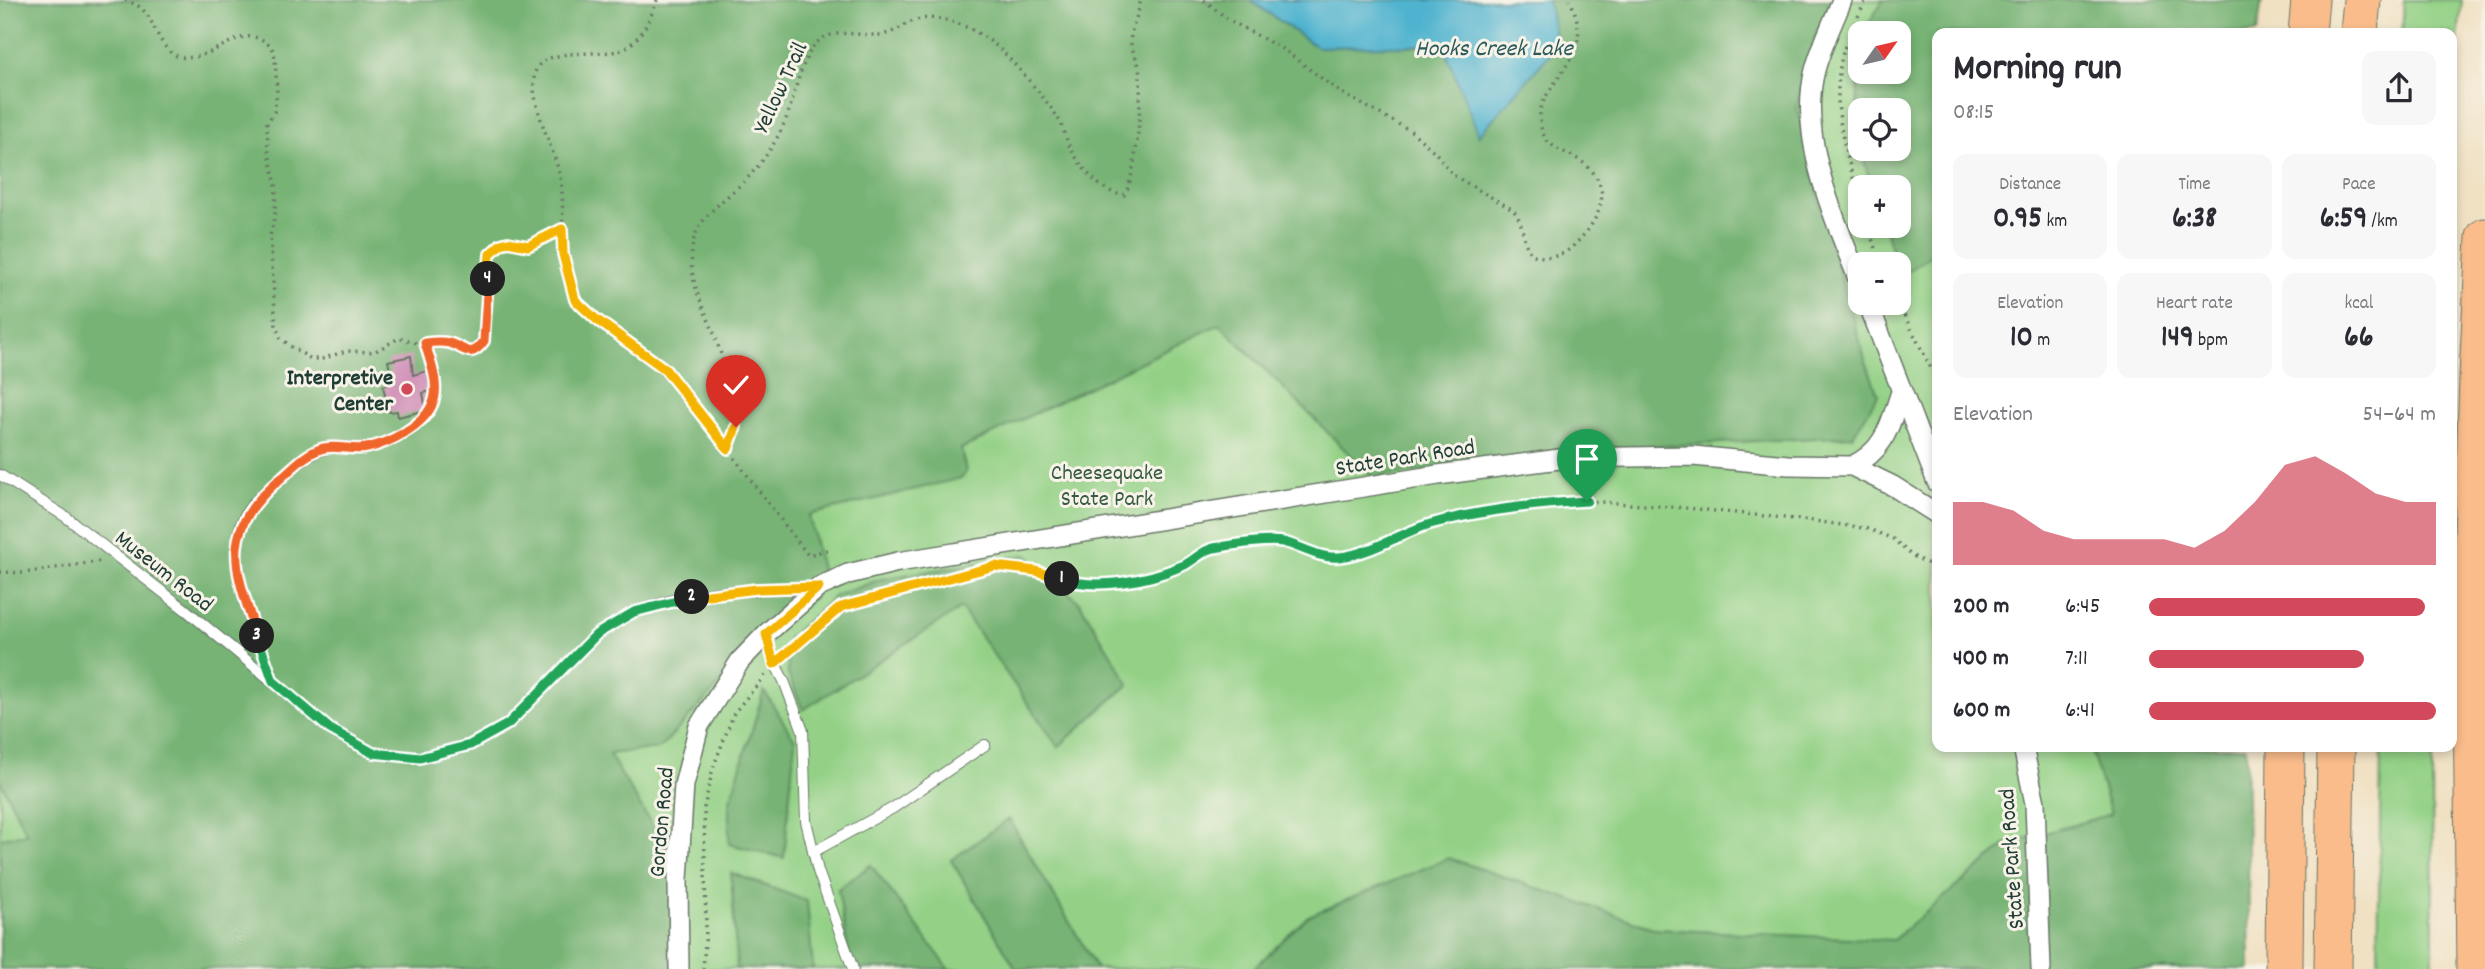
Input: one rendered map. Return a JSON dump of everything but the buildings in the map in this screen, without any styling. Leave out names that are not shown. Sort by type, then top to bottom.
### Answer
[{"type":"highway","points":[[2292,0],[2294,28]]},
{"type":"highway","points":[[2307,28],[2310,0]]},
{"type":"highway","points":[[2359,28],[2362,0]]},
{"type":"highway","points":[[2475,969],[2478,375],[2485,237]]},
{"type":"highway","points":[[2284,969],[2286,752]]},
{"type":"highway","points":[[2333,969],[2336,752]]},
{"type":"street","points":[[1842,0],[1815,71],[1811,122],[1824,186],[1848,252]]},
{"type":"street","points":[[1872,315],[1932,470]]},
{"type":"street","points":[[1852,466],[1865,460],[1881,444],[1901,392]]},
{"type":"street","name":"State Park Road","points":[[969,551],[1438,475],[1567,458],[1693,456],[1788,465],[1852,466],[1893,486],[1932,511]]},
{"type":"street","name":"Gordon Road","points":[[679,969],[678,879],[684,785],[699,726],[740,661],[819,587],[834,579],[873,568],[969,551]]},
{"type":"street","name":"State Park Road","points":[[2024,752],[2035,803],[2041,969]]},
{"type":"lane","points":[[273,681],[239,574],[238,544],[246,515],[259,498],[306,456],[330,447],[364,449]]},
{"type":"lane","name":"Museum Road","points":[[0,475],[65,517],[120,558],[330,729],[373,753],[420,758],[470,745],[508,724],[597,634],[634,612],[673,600],[713,593],[819,587]]},
{"type":"lane","points":[[766,634],[774,664],[784,681],[803,731],[806,821],[813,852],[853,969]]},
{"type":"lane","points":[[813,852],[892,808],[985,745]]},
{"type":"path","points":[[125,0],[138,5],[145,12],[166,47],[179,57],[194,58],[206,55],[246,35],[256,36],[272,47],[277,92],[274,112],[267,123],[276,203],[270,236],[274,318],[281,338],[300,354],[310,359],[322,359],[346,351],[374,352],[399,338],[425,343],[450,343],[465,351],[471,351],[484,341],[490,254],[494,248],[508,242],[528,246],[562,229]]},
{"type":"path","points":[[657,0],[629,46],[613,52],[570,54],[545,62],[535,71],[540,113],[559,170],[563,254],[575,300],[597,320],[665,369],[808,555],[827,550]]},
{"type":"path","name":"Yellow Trail","points":[[728,449],[736,427],[733,404],[718,348],[693,282],[693,239],[706,217],[753,173],[776,140],[814,46],[821,39],[836,34],[892,33],[910,22],[922,19],[948,22],[979,32],[1005,54],[1058,118],[1069,145],[1098,183],[1110,191],[1124,195],[1134,173],[1137,142],[1139,72],[1130,38],[1140,0]]},
{"type":"path","points":[[1204,0],[1229,20],[1284,50],[1340,92],[1411,131],[1435,152],[1453,175],[1513,210],[1518,215],[1524,231],[1526,248],[1531,254],[1547,257],[1565,253],[1576,243],[1595,222],[1602,202],[1602,190],[1597,176],[1579,160],[1555,148],[1547,140],[1541,123],[1543,103],[1578,43],[1579,20],[1570,0]]},
{"type":"path","points":[[1856,21],[1866,0]]},
{"type":"path","points":[[1848,36],[1839,62],[1836,92],[1842,139],[1852,175]]},
{"type":"path","points":[[1904,315],[1932,370]]},
{"type":"path","points":[[364,449],[393,439],[419,421],[433,405],[435,380],[425,343]]},
{"type":"path","points":[[703,969],[706,931],[704,808],[713,768],[734,713],[774,664],[841,607],[995,566],[1036,571],[1074,583],[1120,583],[1184,566],[1209,549],[1239,544],[1282,542],[1306,552],[1337,558],[1382,545],[1433,523],[1537,505],[1599,502],[1686,508],[1869,529],[1893,539],[1911,555],[1927,563],[1932,562]]},
{"type":"path","points":[[0,572],[24,573],[120,558]]},
{"type":"green space","name":"Cheesequake State Park","points":[[0,0],[2215,0],[1979,28],[1932,28],[1932,752],[2186,752],[2178,969],[0,969]]},
{"type":"green space","name":"Cheesequake State Park","points":[[0,0],[1250,0],[1317,47],[1557,46],[1548,0],[1832,0],[1816,35],[1797,106],[1825,222],[1848,301],[1848,315],[1852,315],[1878,395],[1853,436],[1608,449],[1372,477],[1220,324],[961,449],[966,471],[962,478],[809,515],[823,579],[810,581],[814,597],[773,628],[660,748],[609,754],[679,870],[678,969],[0,969],[0,838],[27,834],[0,780]]},
{"type":"green space","points":[[1883,0],[2262,0],[2258,28],[1932,28],[1932,255],[1911,269],[1911,252],[1892,252],[1888,238],[1911,238],[1911,175],[1868,175],[1864,161],[1911,161],[1911,98],[1858,98],[1858,84],[1911,84],[1911,21],[1870,21]]},
{"type":"green space","points":[[2404,0],[2462,0],[2457,45],[2457,28],[2402,28]]},
{"type":"green space","points":[[1026,555],[1080,603],[1129,684],[1058,747],[961,608],[803,710],[788,674],[788,638],[835,596],[881,579]]},
{"type":"green space","points":[[764,691],[795,740],[784,858],[729,844],[729,804]]},
{"type":"green space","points":[[2092,752],[2246,752],[2250,969],[1253,969],[1308,916],[1449,858],[1656,929],[1893,940],[2007,844],[2111,814]]},
{"type":"green space","points":[[2381,752],[2432,752],[2433,969],[2378,969]]},
{"type":"green space","points":[[1009,819],[1097,969],[1016,969],[951,860]]},
{"type":"green space","points":[[871,865],[949,969],[851,969],[838,889]]},
{"type":"green space","points":[[731,873],[807,901],[813,969],[737,969]]},
{"type":"water","name":"Hooks Creek Lake","points":[[1250,0],[1548,0],[1557,46],[1479,135],[1443,45],[1317,47]]},
{"type":"place","name":"Interpretive Center","points":[[407,389]]},
{"type":"route","points":[[736,427],[728,449],[665,369],[597,320],[575,300],[563,254],[562,229],[528,246],[508,242],[501,244],[490,254],[484,341],[471,351],[465,351],[450,343],[425,343],[435,380],[433,405],[419,421],[393,439],[364,449],[337,446],[322,448],[306,456],[259,498],[246,515],[239,533],[236,554],[239,574],[273,681],[330,729],[373,753],[420,758],[470,745],[508,724],[597,634],[634,612],[673,600],[757,589],[819,587],[766,634],[774,664],[841,607],[995,566],[1036,571],[1074,583],[1120,583],[1184,566],[1209,549],[1239,544],[1282,542],[1306,552],[1337,558],[1382,545],[1433,523],[1537,505],[1587,501]]}]
